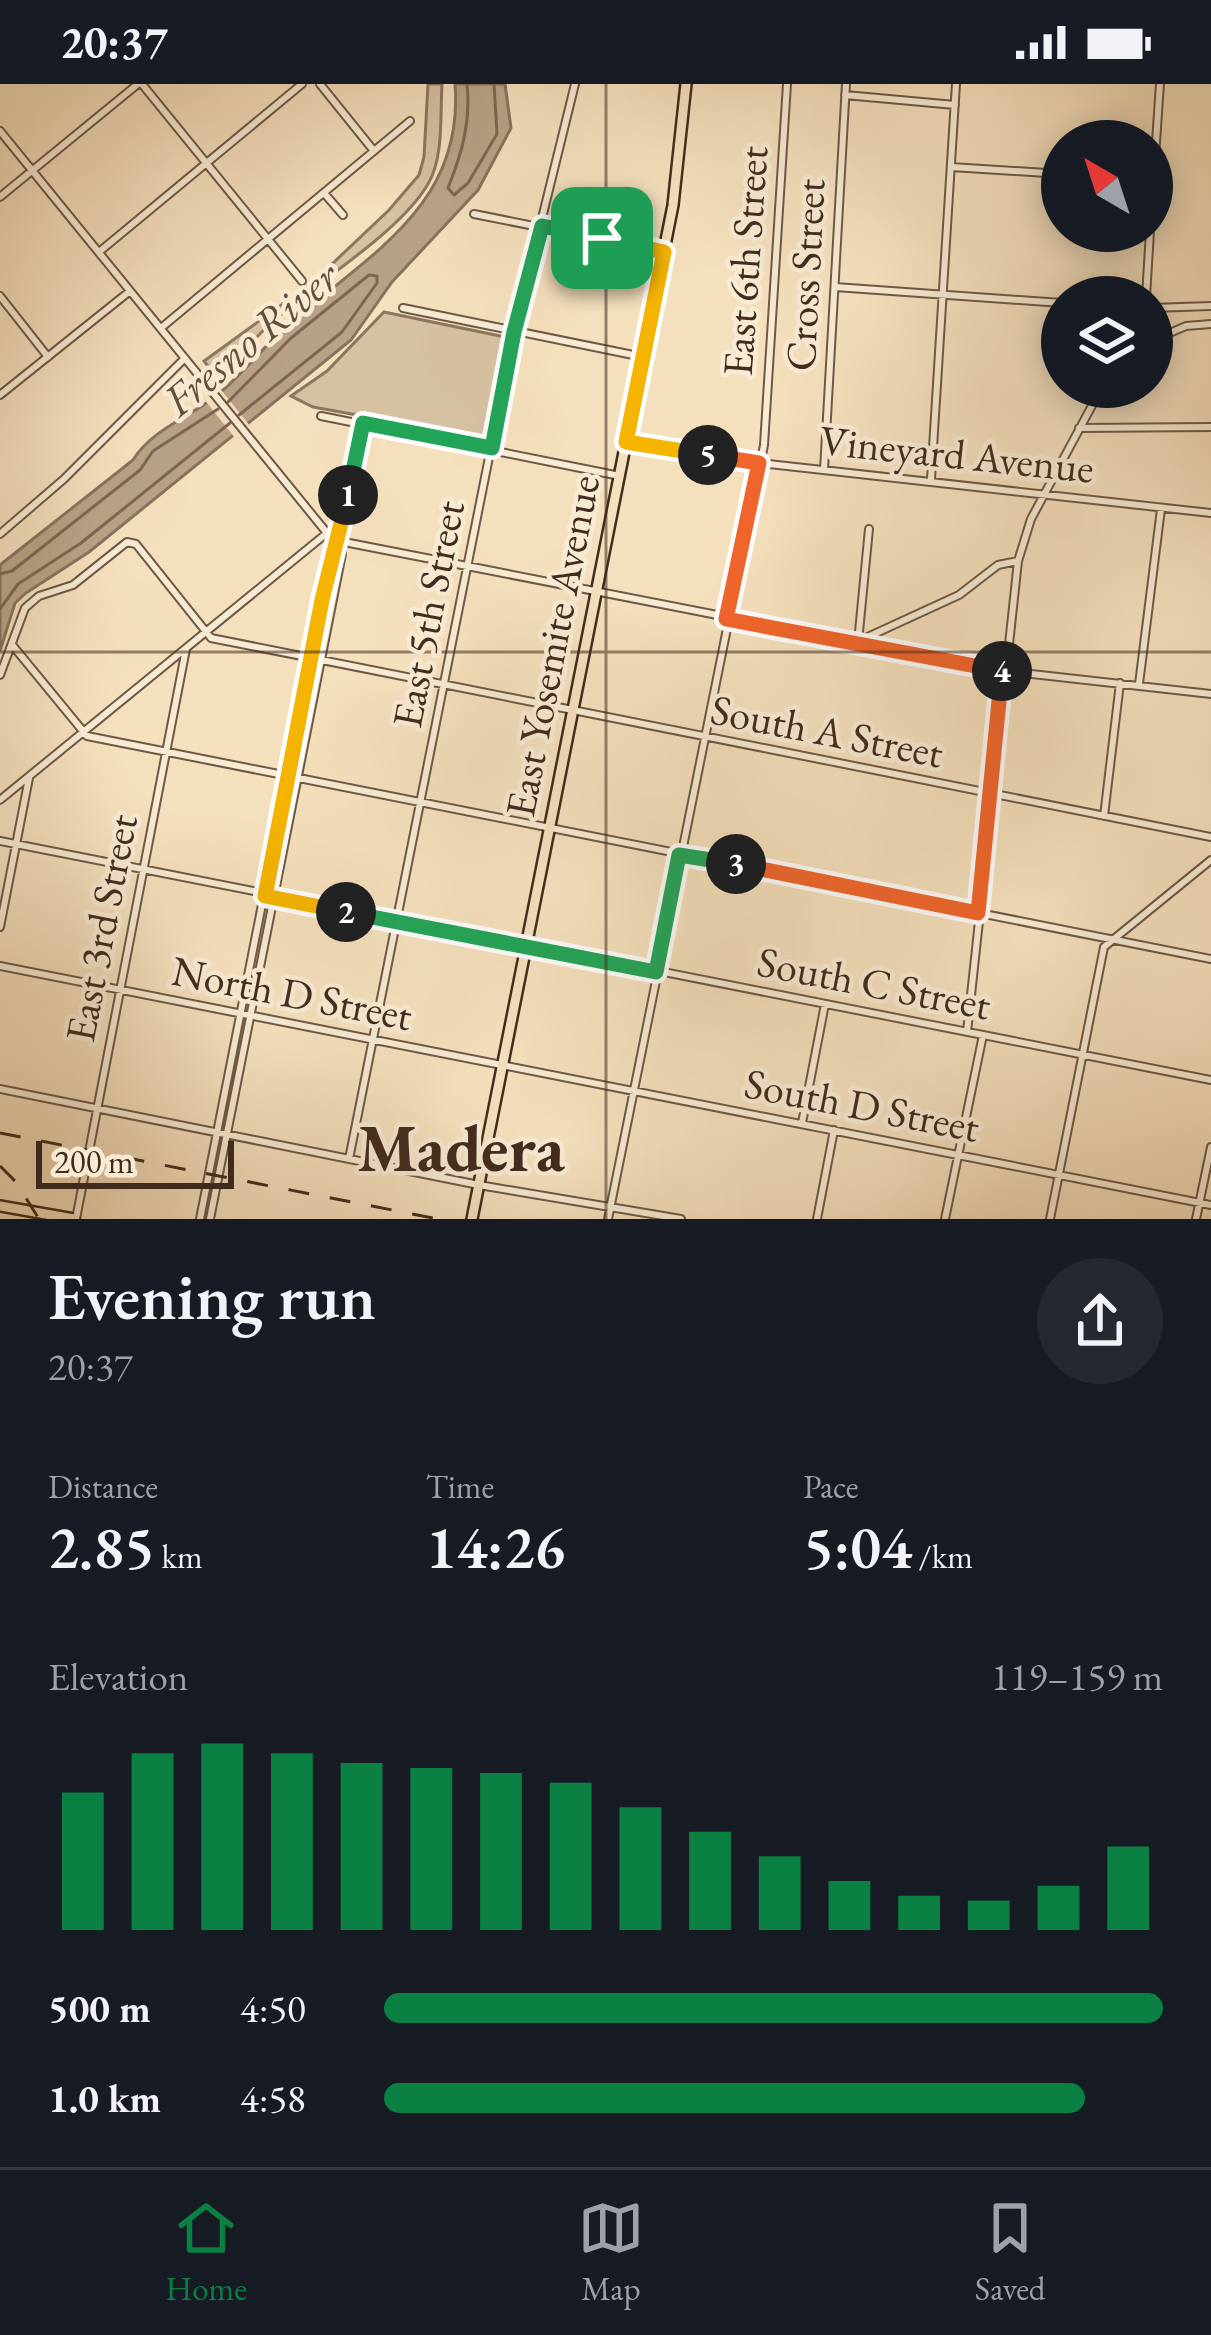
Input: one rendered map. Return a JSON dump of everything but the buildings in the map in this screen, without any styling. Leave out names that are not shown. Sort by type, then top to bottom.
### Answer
[{"type":"main road","name":"East Yosemite Avenue","points":[[472,1219],[664,252],[678,175],[686,84]]},
{"type":"main road","points":[[0,1206],[75,1219]]},
{"type":"street","points":[[0,197],[140,84],[302,281]]},
{"type":"street","points":[[99,252],[302,84]]},
{"type":"street","points":[[320,84],[374,151]]},
{"type":"street","name":"East 5th Street","points":[[349,1159],[514,332],[575,84]]},
{"type":"street","name":"East 6th Street","points":[[608,1219],[764,445],[788,84]]},
{"type":"street","name":"Cross Street","points":[[824,470],[846,84]]},
{"type":"street","points":[[931,479],[956,84]]},
{"type":"street","points":[[1157,120],[1160,84]]},
{"type":"street","points":[[845,95],[955,105]]},
{"type":"street","points":[[161,328],[410,121]]},
{"type":"street","points":[[0,131],[243,432],[327,533],[339,541],[1004,671],[1211,694]]},
{"type":"street","points":[[951,166],[1041,172]]},
{"type":"street","points":[[324,193],[343,215]]},
{"type":"street","points":[[474,214],[664,252]]},
{"type":"street","points":[[835,287],[1041,302]]},
{"type":"street","points":[[0,395],[130,291]]},
{"type":"street","points":[[0,296],[48,356]]},
{"type":"street","points":[[1173,307],[1211,306]]},
{"type":"street","points":[[403,308],[644,357]]},
{"type":"street","points":[[1173,332],[1211,324]]},
{"type":"street","points":[[0,534],[64,479],[185,358]]},
{"type":"street","points":[[967,1032],[1018,561],[1043,493],[1090,408]]},
{"type":"street","points":[[321,416],[620,476]]},
{"type":"street","points":[[270,897],[288,776],[363,423]]},
{"type":"street","points":[[1079,428],[1211,427]]},
{"type":"street","name":"Vineyard Avenue","points":[[626,442],[759,463],[1211,514]]},
{"type":"street","points":[[1139,684],[1161,508]]},
{"type":"street","points":[[858,642],[868,529]]},
{"type":"street","points":[[0,800],[327,533]]},
{"type":"street","points":[[200,1219],[299,779],[342,554],[339,541]]},
{"type":"street","points":[[0,675],[20,619],[32,602],[73,585],[127,542],[136,544],[206,632]]},
{"type":"street","points":[[858,642],[958,596],[998,565],[1018,561]]},
{"type":"street","name":"South A Street","points":[[206,632],[212,638],[312,660],[1211,837]]},
{"type":"street","points":[[12,644],[83,732],[421,804],[1211,958]]},
{"type":"street","name":"East 3rd Street","points":[[75,1219],[186,649]]},
{"type":"street","points":[[1104,816],[1120,682]]},
{"type":"street","points":[[0,928],[29,776]]},
{"type":"street","name":"South C Street","points":[[0,841],[1211,1080]]},
{"type":"street","points":[[1050,1219],[1104,947],[1211,860]]},
{"type":"street","name":"North D Street","points":[[0,966],[502,1066]]},
{"type":"street","points":[[802,1124],[825,1004]]},
{"type":"street","points":[[945,1219],[983,1035]]},
{"type":"street","name":"South D Street","points":[[502,1066],[1211,1205]]},
{"type":"street","points":[[0,1089],[479,1185],[681,1219]]},
{"type":"street","points":[[817,1219],[834,1130]]},
{"type":"street","points":[[210,1219],[222,1133]]},
{"type":"street","points":[[1196,1219],[1211,1147]]},
{"type":"shaded area","points":[[428,84],[442,84],[439,149],[428,184],[414,203],[235,357],[211,370],[204,361],[313,282],[419,175]]},
{"type":"shaded area","points":[[384,312],[505,337],[485,438],[313,407],[291,396],[327,371]]},
{"type":"water","points":[[455,84],[505,84],[511,128],[478,190],[392,282],[351,340],[89,552],[15,603],[0,651],[0,565],[133,460],[159,433],[222,391],[285,328],[404,226],[427,197],[444,164],[454,127]]},
{"type":"pier","points":[[218,386],[250,426],[235,438],[203,398]]},
{"type":"railway","points":[[0,1133],[438,1219]]},
{"type":"railway","points":[[0,1166],[39,1219]]},
{"type":"district","name":"Madera","points":[[461,1148]]},
{"type":"route","points":[[542,226],[602,238],[664,252],[626,442],[759,463],[726,619],[1004,671],[978,913],[679,855],[656,972],[265,896],[322,600],[363,423],[492,448],[514,332],[542,226]]},
{"type":"water label","name":"Fresno River","points":[[250,338]]}]
